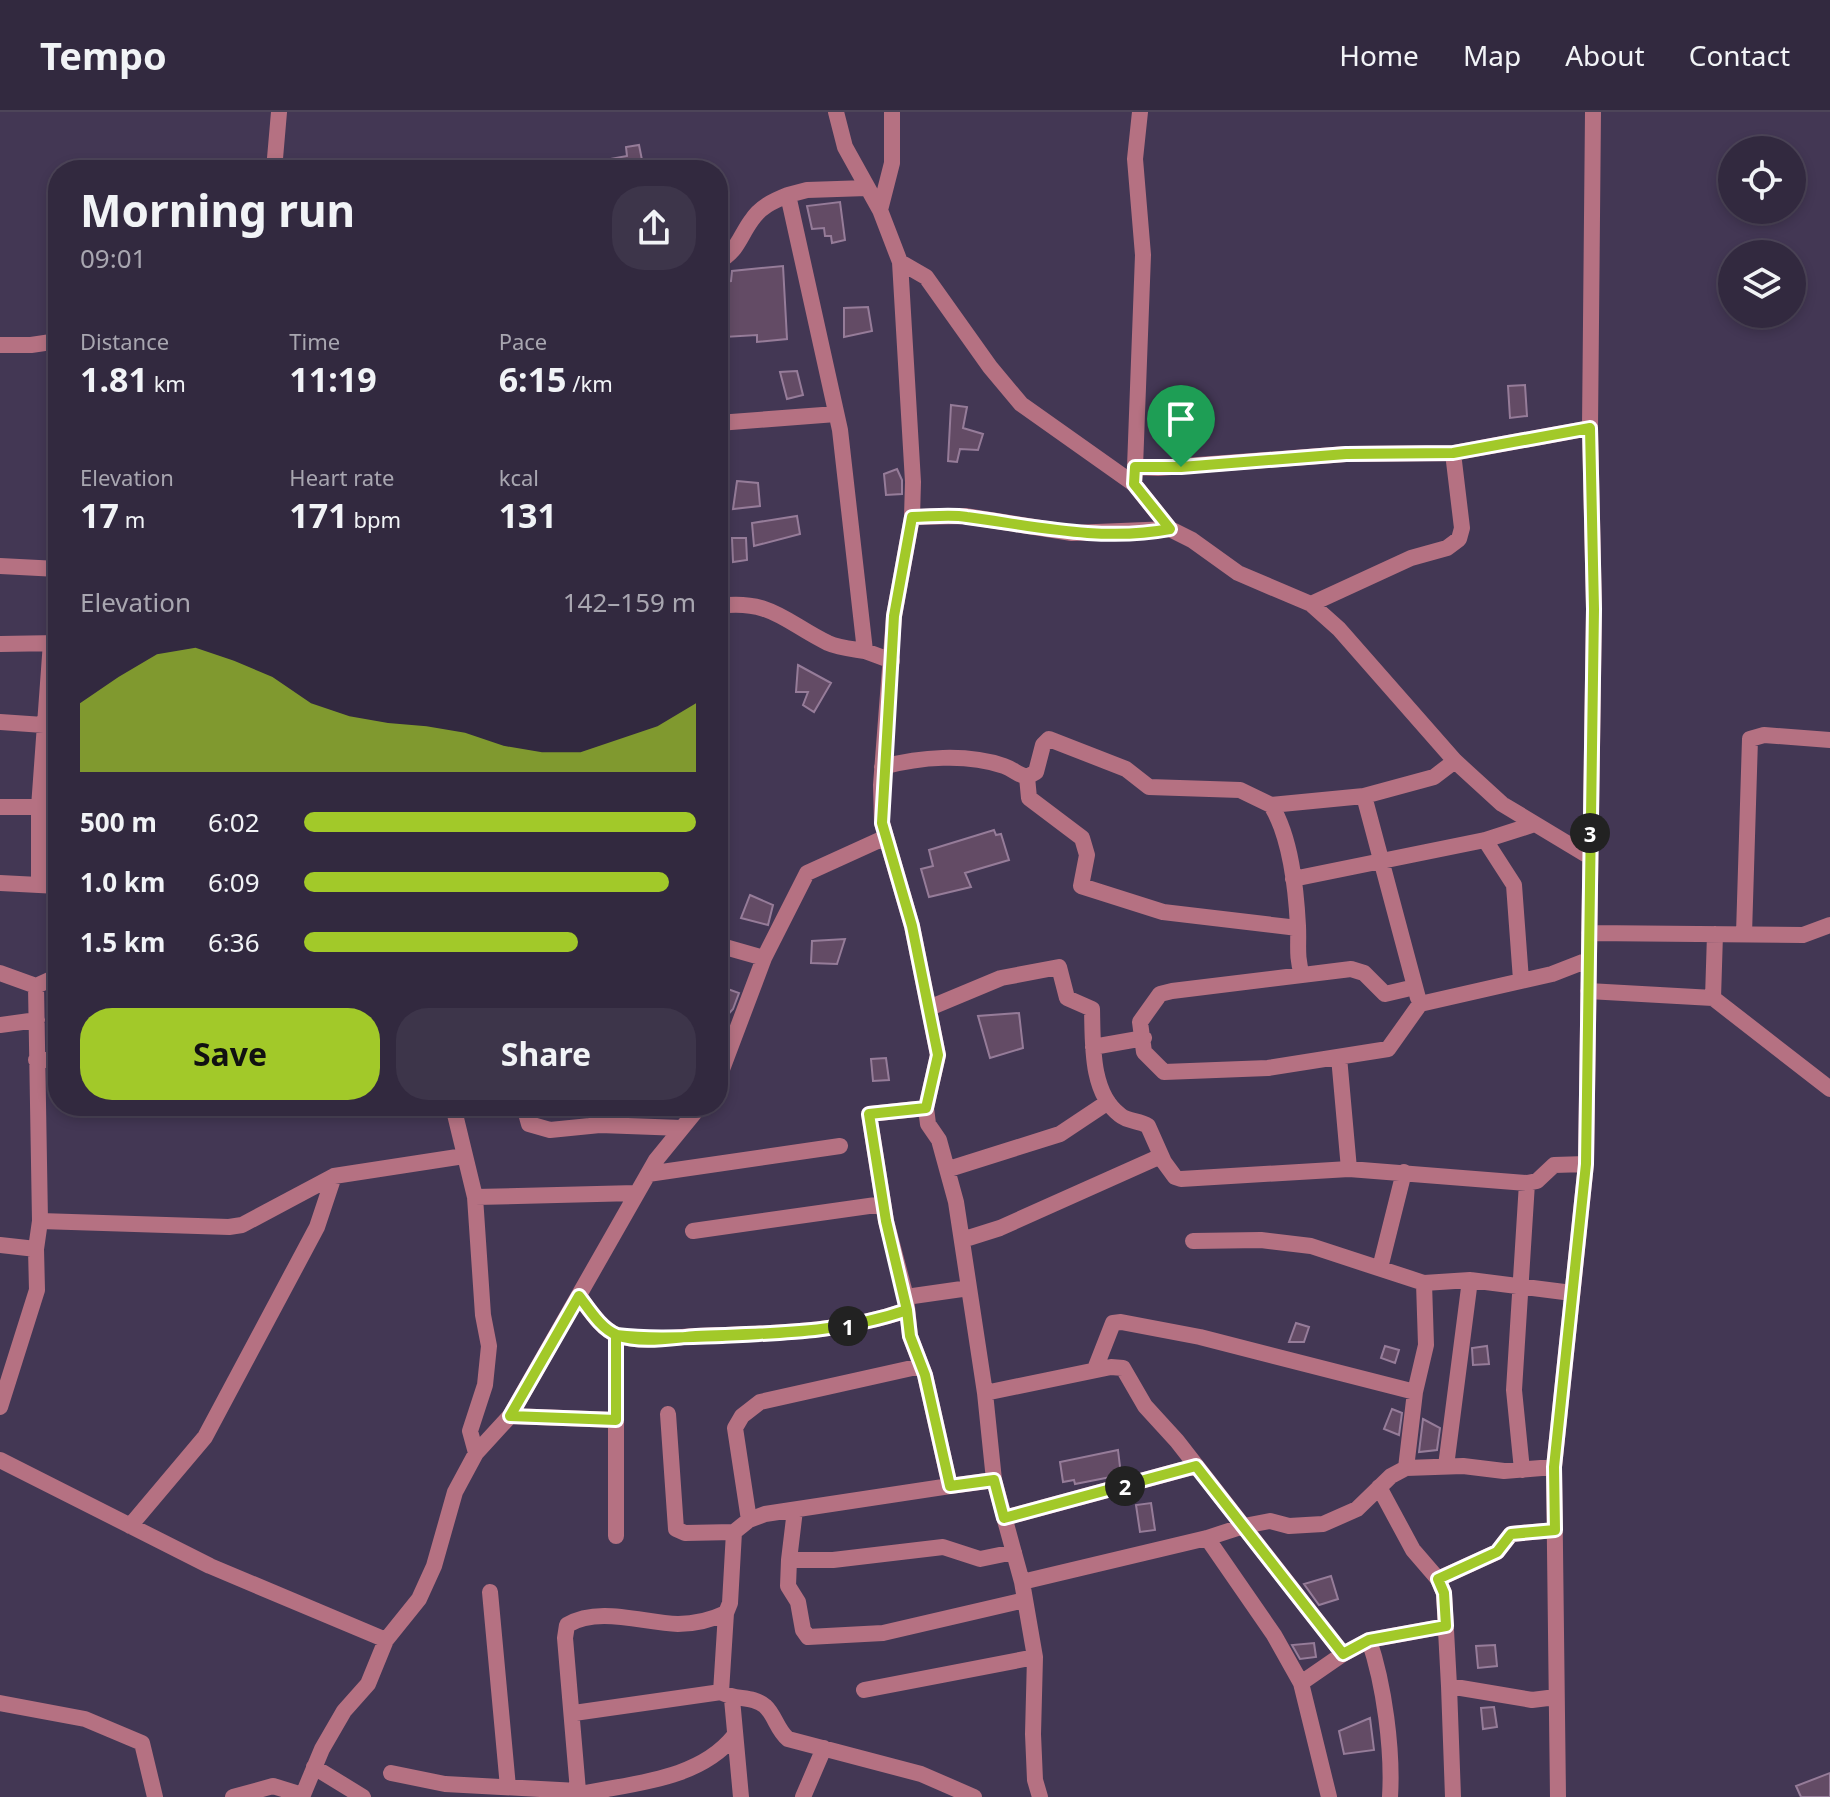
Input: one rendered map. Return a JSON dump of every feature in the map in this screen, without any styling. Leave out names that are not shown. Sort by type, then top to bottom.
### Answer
[{"type":"street","points":[[275,160],[279,112]]},
{"type":"street","points":[[836,112],[845,147],[880,210],[900,262],[913,482],[912,517],[894,616],[882,767],[884,838],[912,926],[938,1055],[926,1108],[928,1124],[939,1140],[949,1169],[985,1393],[994,1480],[1022,1582],[1035,1657],[1033,1734],[1035,1780],[1040,1797]]},
{"type":"street","points":[[880,210],[892,163],[892,112]]},
{"type":"street","points":[[1135,475],[1143,255],[1135,159],[1140,112]]},
{"type":"street","points":[[1558,1797],[1554,1467],[1586,1164],[1594,609],[1590,428],[1593,112]]},
{"type":"street","points":[[728,252],[741,241],[751,220],[769,202],[807,190],[867,188]]},
{"type":"street","points":[[788,195],[836,414],[865,651]]},
{"type":"street","points":[[900,262],[926,277],[990,367],[1021,404],[1135,475],[1170,529]]},
{"type":"street","points":[[0,345],[48,342]]},
{"type":"street","points":[[728,422],[836,414]]},
{"type":"street","points":[[1135,475],[1346,454],[1453,453],[1590,428]]},
{"type":"street","points":[[1311,604],[1411,558],[1447,548],[1459,539],[1462,528],[1453,453]]},
{"type":"street","points":[[912,517],[965,516],[1072,533],[1170,529],[1192,540],[1238,573],[1311,604],[1339,629],[1455,761],[1532,825],[1590,857]]},
{"type":"street","points":[[0,566],[48,568]]},
{"type":"street","points":[[728,606],[758,605],[804,626],[827,642],[892,661]]},
{"type":"street","points":[[0,644],[48,642]]},
{"type":"street","points":[[0,722],[48,726]]},
{"type":"street","points":[[1744,934],[1750,739],[1764,735],[1830,740]]},
{"type":"street","points":[[1027,777],[1036,772],[1043,745],[1049,739],[1126,769],[1149,787],[1240,790],[1271,805],[1364,796],[1434,777],[1455,761]]},
{"type":"street","points":[[39,885],[39,807],[48,751]]},
{"type":"street","points":[[882,767],[921,758],[945,758],[1004,766],[1027,777]]},
{"type":"street","points":[[1027,777],[1029,798],[1082,838],[1086,846],[1081,886],[1163,912],[1298,928]]},
{"type":"street","points":[[1364,796],[1418,996],[1388,1049],[1268,1068],[1164,1072],[1144,1052],[1140,1022],[1160,994],[1358,969],[1385,994],[1418,996],[1521,980],[1588,960]]},
{"type":"street","points":[[1271,805],[1279,818],[1293,879],[1298,928],[1295,953],[1302,975]]},
{"type":"street","points":[[0,807],[48,807]]},
{"type":"street","points":[[1293,879],[1485,840],[1532,825]]},
{"type":"street","points":[[728,1053],[764,958],[807,873],[884,838]]},
{"type":"street","points":[[1485,840],[1514,885],[1521,980]]},
{"type":"street","points":[[0,883],[48,885]]},
{"type":"street","points":[[1589,933],[1803,935],[1830,925]]},
{"type":"street","points":[[1713,998],[1715,934]]},
{"type":"street","points":[[728,948],[764,958]]},
{"type":"street","points":[[929,1008],[1001,978],[1057,966],[1067,998],[1092,1009],[1093,1047],[1108,1102],[1119,1115],[1148,1126],[1170,1172],[1181,1179],[1349,1169],[1527,1183],[1537,1181],[1554,1165],[1586,1164]]},
{"type":"street","points":[[0,973],[36,986],[48,981]]},
{"type":"street","points":[[0,1407],[37,1290],[36,1249],[40,1221],[36,986]]},
{"type":"street","points":[[1588,991],[1713,998],[1830,1089]]},
{"type":"street","points":[[0,1025],[37,1020]]},
{"type":"street","points":[[1093,1047],[1144,1038]]},
{"type":"street","points":[[1339,1057],[1349,1169]]},
{"type":"street","points":[[36,1060],[48,1060]]},
{"type":"street","points":[[949,1169],[1060,1134],[1108,1102]]},
{"type":"street","points":[[926,1108],[869,1114],[883,1204],[915,1353],[921,1366],[950,1486]]},
{"type":"street","points":[[455,1116],[475,1197],[483,1315],[490,1354],[485,1385],[470,1431],[476,1453]]},
{"type":"street","points":[[527,1116],[529,1124],[550,1130],[600,1125],[682,1128]]},
{"type":"street","points":[[596,1116],[600,1125]]},
{"type":"street","points":[[233,1797],[273,1786],[302,1796],[344,1711],[368,1684],[386,1640],[419,1599],[429,1577],[455,1492],[476,1453],[510,1416],[636,1193],[692,1116]]},
{"type":"street","points":[[648,1174],[840,1146]]},
{"type":"street","points":[[40,1221],[229,1227],[242,1225],[334,1176],[464,1156]]},
{"type":"street","points":[[962,1240],[1000,1228],[1161,1156]]},
{"type":"street","points":[[1380,1268],[1404,1172]]},
{"type":"street","points":[[130,1526],[205,1437],[317,1227],[334,1176]]},
{"type":"street","points":[[1522,1470],[1514,1390],[1527,1183]]},
{"type":"street","points":[[475,1197],[636,1193]]},
{"type":"street","points":[[693,1231],[883,1204]]},
{"type":"street","points":[[1193,1241],[1261,1240],[1311,1246],[1424,1283],[1470,1280],[1572,1293]]},
{"type":"street","points":[[0,1245],[36,1249]]},
{"type":"street","points":[[1446,1466],[1470,1280]]},
{"type":"street","points":[[1406,1468],[1415,1392],[1426,1345],[1424,1283]]},
{"type":"street","points":[[579,1296],[599,1322],[616,1335],[655,1340],[792,1333],[873,1322],[906,1304],[969,1288]]},
{"type":"street","points":[[1095,1369],[1108,1331],[1113,1323],[1121,1322],[1200,1337],[1415,1392]]},
{"type":"street","points":[[616,1335],[616,1536]]},
{"type":"street","points":[[749,1520],[735,1428],[742,1416],[760,1402],[921,1366]]},
{"type":"street","points":[[985,1393],[1095,1369],[1123,1368],[1145,1406],[1244,1526],[1343,1654]]},
{"type":"street","points":[[668,1414],[676,1529],[685,1533],[734,1532],[749,1520],[795,1510],[994,1480]]},
{"type":"street","points":[[510,1416],[616,1420]]},
{"type":"street","points":[[0,1460],[210,1566],[386,1640]]},
{"type":"street","points":[[1004,1518],[1196,1466]]},
{"type":"street","points":[[1022,1582],[1207,1538],[1244,1526],[1270,1521],[1297,1527],[1323,1524],[1357,1509],[1379,1487],[1406,1468],[1446,1466],[1522,1470],[1554,1467]]},
{"type":"street","points":[[1379,1487],[1413,1550],[1438,1579],[1444,1593],[1453,1797]]},
{"type":"street","points":[[795,1510],[788,1586],[798,1602],[803,1630],[808,1637],[883,1633],[1025,1600]]},
{"type":"street","points":[[1438,1579],[1497,1552],[1511,1534],[1555,1530]]},
{"type":"street","points":[[734,1532],[726,1613],[726,1695],[741,1797]]},
{"type":"street","points":[[1207,1538],[1274,1635],[1301,1683],[1329,1797]]},
{"type":"street","points":[[789,1560],[833,1560],[943,1547],[980,1559],[1014,1552]]},
{"type":"street","points":[[490,1592],[508,1787]]},
{"type":"street","points":[[578,1791],[574,1713],[565,1638],[567,1625],[580,1619],[622,1617],[678,1624],[704,1621],[726,1613]]},
{"type":"street","points":[[1301,1683],[1369,1640],[1446,1626]]},
{"type":"street","points":[[1369,1640],[1379,1672],[1391,1775],[1390,1797]]},
{"type":"street","points":[[864,1690],[1035,1657]]},
{"type":"street","points":[[1449,1686],[1459,1685],[1520,1699],[1556,1697]]},
{"type":"street","points":[[574,1713],[726,1695],[761,1703],[788,1739],[921,1774],[974,1797]]},
{"type":"street","points":[[0,1703],[85,1719],[142,1743],[155,1797]]},
{"type":"street","points":[[391,1773],[445,1784],[578,1791],[581,1794],[684,1772],[722,1751],[734,1736]]},
{"type":"street","points":[[803,1797],[824,1748]]},
{"type":"street","points":[[314,1767],[363,1797]]},
{"type":"building","points":[[639,145],[642,160],[605,160],[627,156],[626,147]]},
{"type":"building","points":[[840,202],[845,240],[832,243],[831,236],[825,236],[824,228],[812,229],[807,206]]},
{"type":"building","points":[[783,266],[787,339],[757,342],[757,335],[728,337],[728,281],[731,281],[732,271]]},
{"type":"building","points":[[868,307],[872,331],[844,337],[844,308]]},
{"type":"building","points":[[797,371],[803,395],[787,399],[780,372]]},
{"type":"building","points":[[1525,385],[1527,416],[1510,418],[1508,386]]},
{"type":"building","points":[[951,405],[967,407],[963,428],[983,434],[978,450],[960,449],[957,462],[948,461]]},
{"type":"building","points":[[897,469],[902,480],[902,494],[886,495],[884,474]]},
{"type":"building","points":[[737,481],[758,483],[760,506],[733,509]]},
{"type":"building","points":[[797,516],[800,534],[754,546],[752,523]]},
{"type":"building","points":[[732,538],[746,538],[747,560],[733,562]]},
{"type":"building","points":[[798,665],[831,683],[814,712],[803,705],[808,692],[796,692]]},
{"type":"building","points":[[994,830],[996,835],[1001,834],[1009,860],[965,873],[971,887],[929,897],[921,869],[933,866],[929,850]]},
{"type":"building","points":[[750,895],[773,905],[768,925],[741,918]]},
{"type":"building","points":[[845,939],[837,964],[811,963],[812,941]]},
{"type":"building","points":[[728,989],[739,993],[728,1015]]},
{"type":"building","points":[[1019,1013],[1023,1048],[990,1058],[978,1016]]},
{"type":"building","points":[[886,1058],[889,1080],[873,1081],[871,1059]]},
{"type":"building","points":[[1296,1323],[1309,1327],[1304,1342],[1289,1342]]},
{"type":"building","points":[[1385,1346],[1399,1350],[1395,1363],[1381,1358]]},
{"type":"building","points":[[1487,1346],[1489,1364],[1473,1365],[1472,1348]]},
{"type":"building","points":[[1392,1409],[1402,1413],[1399,1435],[1384,1429]]},
{"type":"building","points":[[1423,1419],[1440,1428],[1437,1450],[1419,1452]]},
{"type":"building","points":[[1118,1450],[1121,1475],[1075,1484],[1074,1480],[1063,1482],[1060,1462]]},
{"type":"building","points":[[1151,1503],[1155,1530],[1140,1532],[1136,1505]]},
{"type":"building","points":[[1331,1576],[1338,1599],[1319,1605],[1304,1584]]},
{"type":"building","points":[[1314,1643],[1316,1657],[1300,1659],[1292,1645]]},
{"type":"building","points":[[1495,1645],[1497,1666],[1478,1668],[1476,1646]]},
{"type":"building","points":[[1494,1707],[1497,1727],[1483,1729],[1481,1708]]},
{"type":"building","points":[[1370,1718],[1374,1750],[1344,1754],[1339,1731]]},
{"type":"building","points":[[1830,1773],[1830,1797],[1801,1797],[1796,1786]]},
{"type":"route","points":[[1181,467],[1135,467],[1134,484],[1170,529],[1155,532],[1072,533],[1012,526],[965,516],[912,517],[894,616],[881,785],[882,823],[912,926],[938,1055],[926,1108],[869,1114],[886,1221],[907,1310],[873,1322],[792,1333],[655,1340],[616,1335],[616,1420],[510,1416],[579,1296],[599,1322],[616,1335],[655,1340],[692,1337],[792,1333],[873,1322],[907,1310],[910,1336],[925,1375],[944,1471],[950,1486],[994,1480],[1004,1518],[1196,1466],[1314,1621],[1343,1654],[1369,1640],[1446,1626],[1444,1593],[1438,1579],[1497,1552],[1511,1534],[1555,1530],[1554,1467],[1586,1164],[1594,609],[1590,428],[1453,453],[1346,454],[1181,467]]}]
